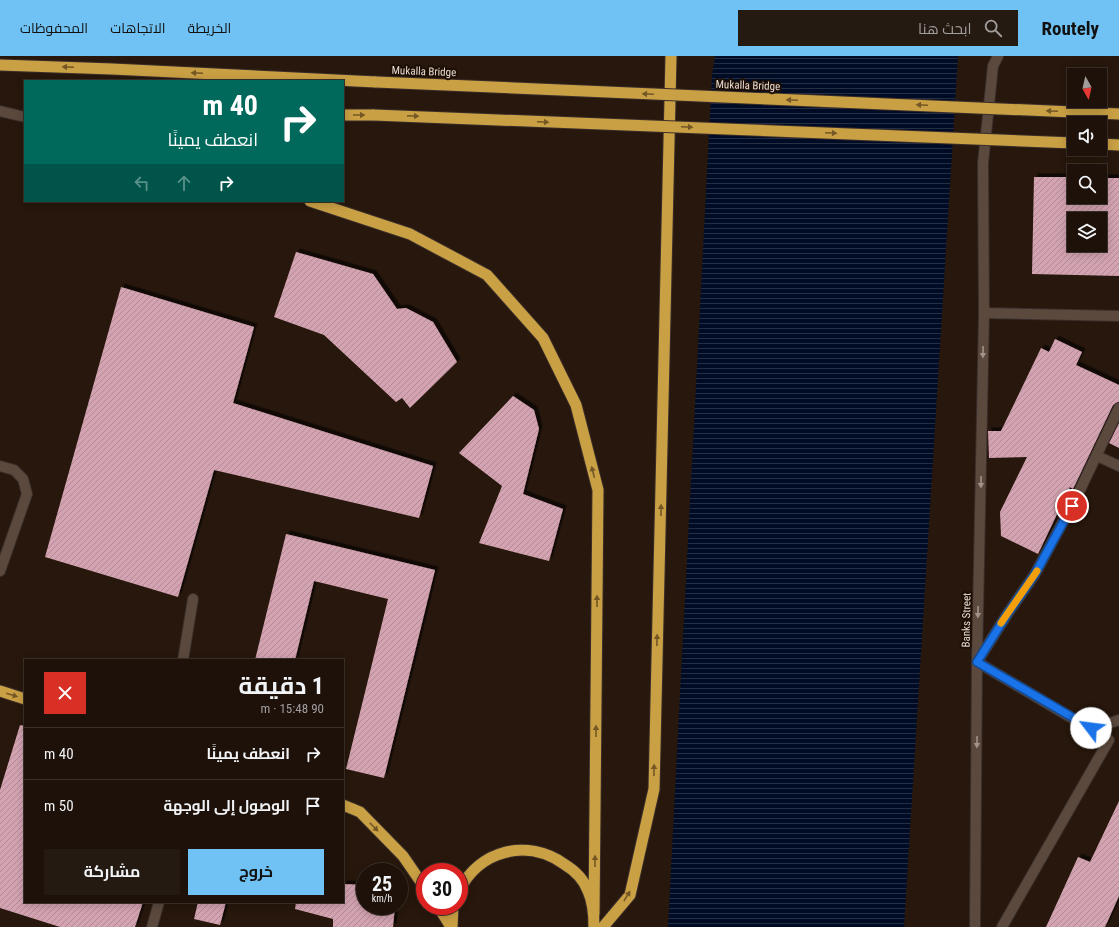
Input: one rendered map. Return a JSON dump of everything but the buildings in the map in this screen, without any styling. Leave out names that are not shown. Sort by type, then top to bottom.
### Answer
[{"type":"highway","points":[[603,927],[630,895],[654,789],[671,56]]},
{"type":"highway","name":"Mukalla Bridge","points":[[0,65],[335,80]]},
{"type":"highway","name":"Mukalla Bridge","points":[[344,80],[1119,114]]},
{"type":"highway","points":[[344,115],[1067,143]]},
{"type":"highway","points":[[1107,144],[1119,145]]},
{"type":"highway","points":[[313,202],[410,234],[487,275],[543,338],[576,405],[598,490],[594,927]]},
{"type":"highway","points":[[0,691],[24,699]]},
{"type":"highway","points":[[344,805],[360,812],[403,856],[416,875]]},
{"type":"highway","points":[[468,876],[482,862],[505,852],[530,850],[554,856],[574,870],[588,891],[594,914]]},
{"type":"highway","points":[[444,915],[452,926]]},
{"type":"highway","points":[[452,926],[453,915]]},
{"type":"street","name":"Banks Street","points":[[975,927],[977,662],[984,313],[982,162],[993,66],[998,56]]},
{"type":"street","points":[[0,111],[24,117]]},
{"type":"street","points":[[984,313],[1119,316]]},
{"type":"street","points":[[1002,927],[1109,740],[977,662],[1035,574],[1079,492],[1119,408]]},
{"type":"street","points":[[1097,456],[1119,466]]},
{"type":"street","points":[[0,466],[14,470],[23,479],[27,494],[0,571]]},
{"type":"street","points":[[183,659],[193,600]]},
{"type":"street","points":[[1091,728],[1119,720]]},
{"type":"street","points":[[152,927],[159,903]]},
{"type":"water","points":[[715,56],[958,56],[904,927],[668,927],[712,75]]},
{"type":"slow traffic","points":[[1001,623],[1037,571]]},
{"type":"route","points":[[1072,506],[1035,574],[977,662],[1091,728]]}]
